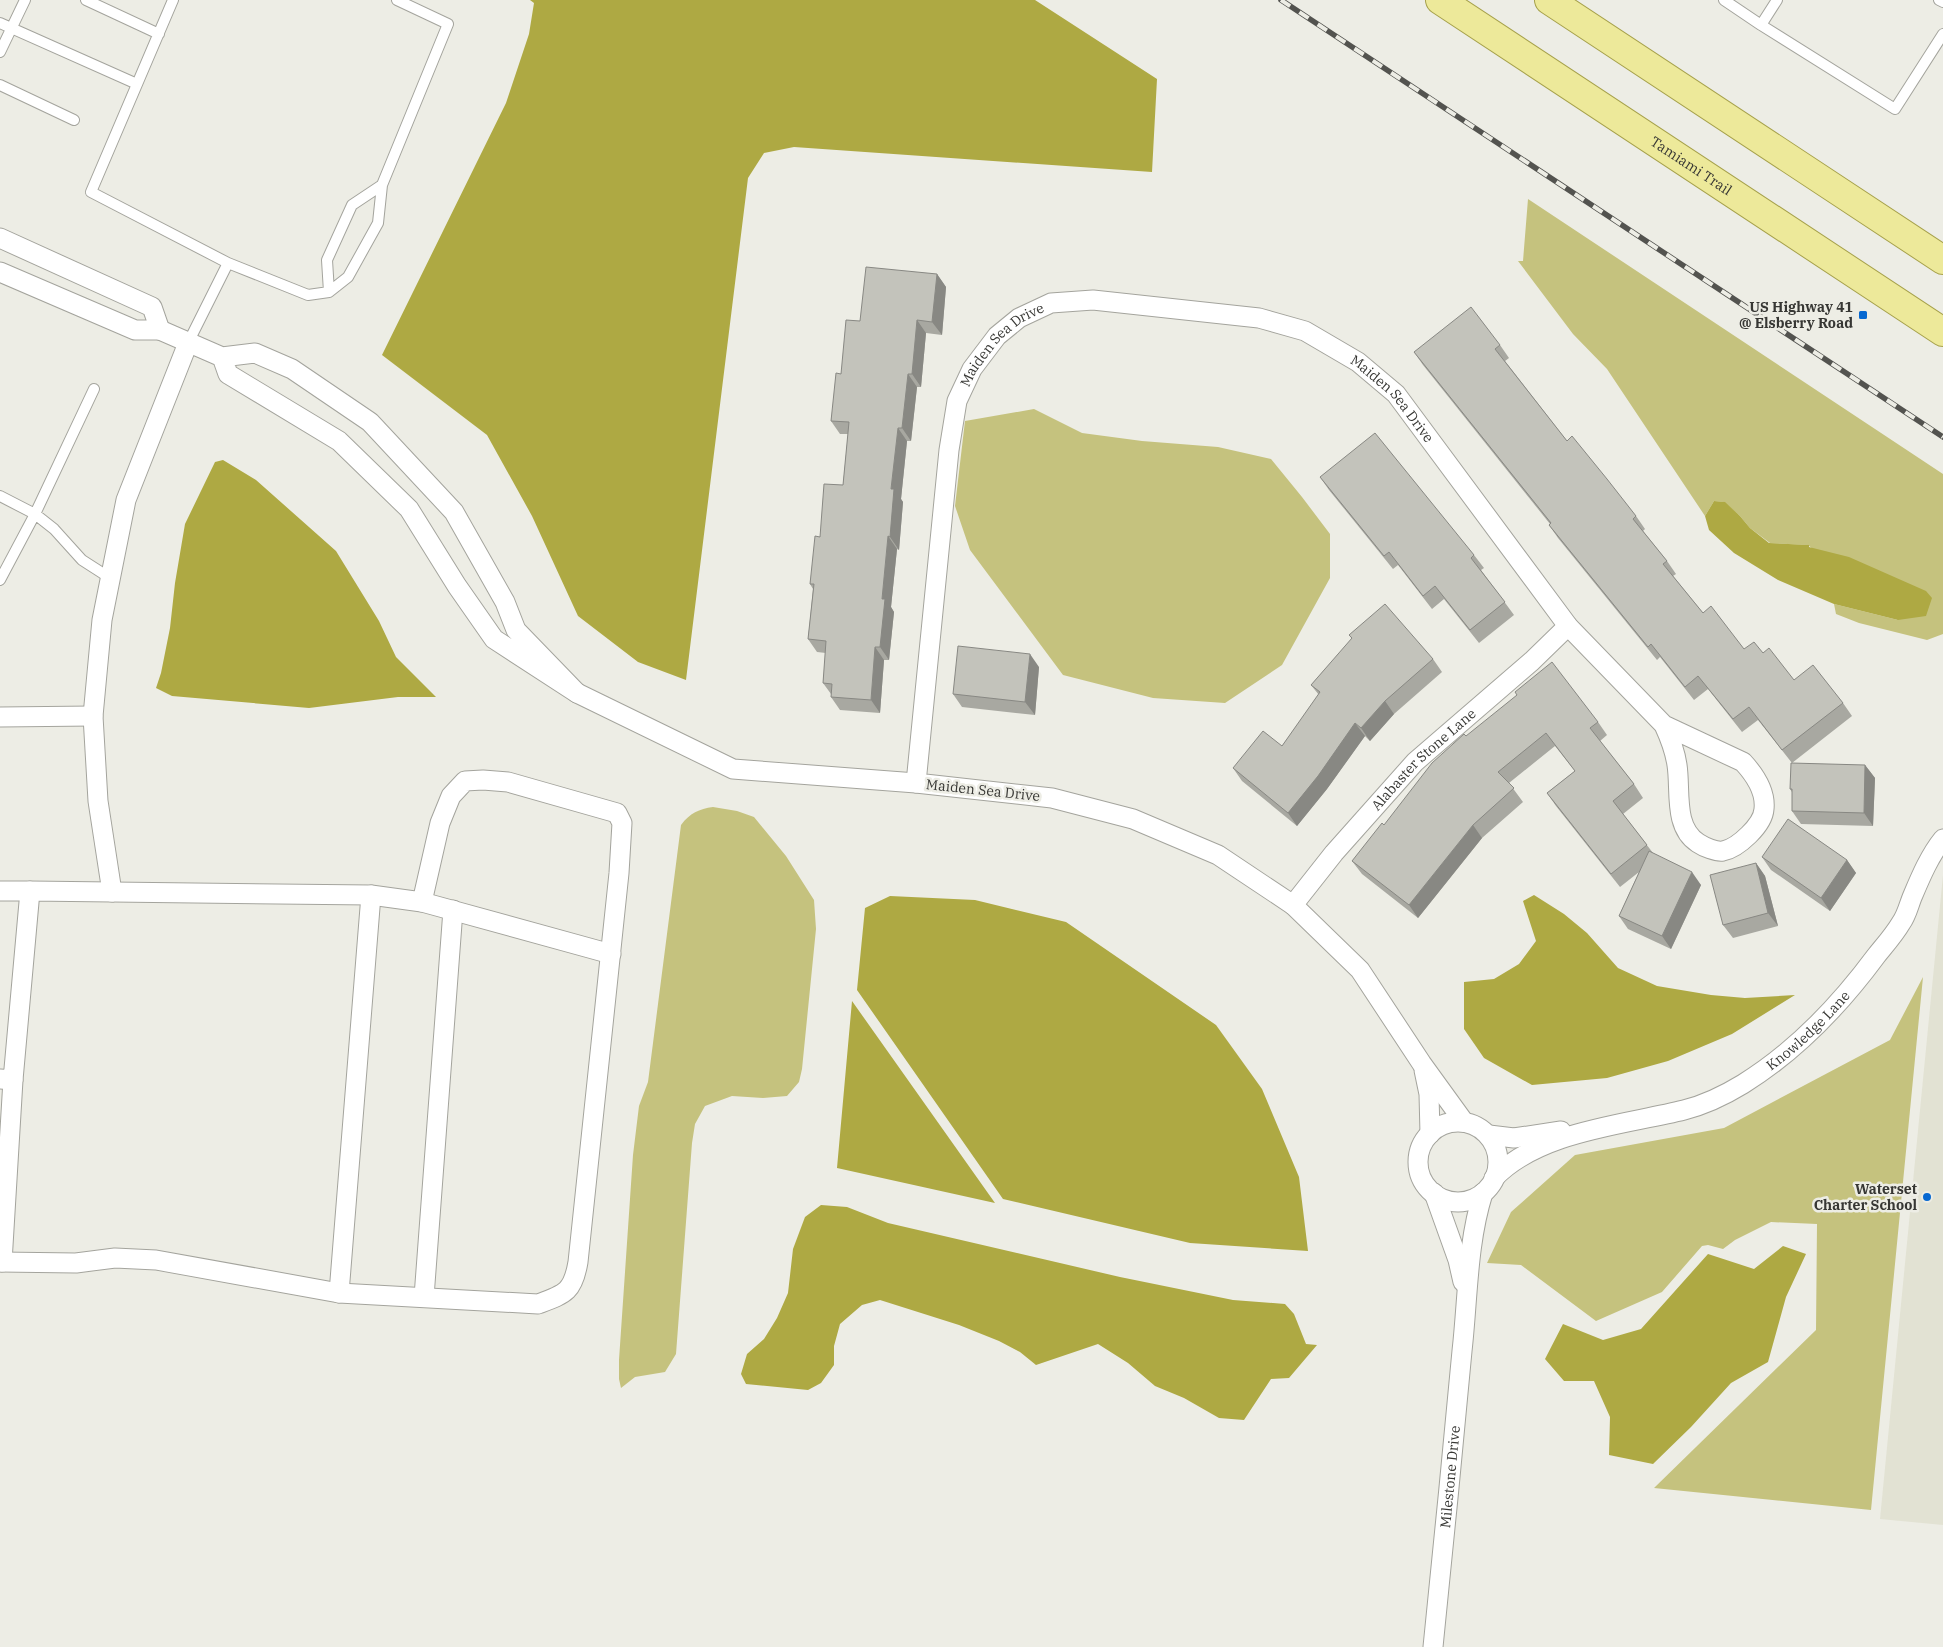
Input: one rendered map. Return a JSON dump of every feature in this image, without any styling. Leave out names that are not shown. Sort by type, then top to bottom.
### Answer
[{"type":"main road","name":"Tamiami Trail","points":[[1440,0],[1943,332]]},
{"type":"main road","points":[[1548,0],[1943,260]]},
{"type":"street","points":[[0,238],[152,307],[160,330]]},
{"type":"street","points":[[0,272],[135,330],[160,330],[222,357],[255,352],[292,369],[370,422],[454,512],[506,602],[516,630],[577,693]]},
{"type":"street","name":"Maiden Sea Drive","points":[[1464,1122],[1422,1064],[1360,970],[1294,905],[1218,855],[1133,819],[1052,798],[916,783],[949,450],[957,401],[972,369],[998,336],[1019,318],[1051,303],[1093,300],[1259,318],[1305,331],[1358,362],[1396,394],[1568,626],[1664,725]]},
{"type":"street","points":[[112,892],[98,801],[93,716],[102,620],[126,500],[188,342]]},
{"type":"street","points":[[222,357],[228,374],[339,441],[409,509],[457,586],[494,639],[577,693],[733,769],[916,783]]},
{"type":"street","name":"Alabaster Stone Lane","points":[[1294,905],[1334,852],[1415,762],[1532,661],[1568,626]]},
{"type":"street","points":[[0,717],[93,716]]},
{"type":"street","points":[[1664,725],[1743,762],[1759,783],[1765,808],[1762,818],[1749,835],[1730,848],[1723,851],[1712,849],[1698,843],[1685,830],[1681,818],[1677,762],[1672,742],[1664,725]]},
{"type":"street","points":[[30,891],[7,1079],[1,1262],[76,1263],[115,1258],[156,1260],[339,1293],[538,1304],[561,1296],[570,1289],[576,1276],[611,954],[622,823],[617,813],[508,782],[465,781],[451,796],[433,847],[422,902]]},
{"type":"street","name":"Knowledge Lane","points":[[1489,1186],[1520,1157],[1550,1144],[1598,1128],[1685,1110],[1701,1104],[1742,1085],[1776,1061],[1798,1044],[1855,984],[1902,923],[1934,849],[1943,838]]},
{"type":"street","points":[[0,891],[371,894],[422,902],[611,954]]},
{"type":"street","points":[[339,1293],[371,894]]},
{"type":"street","points":[[424,1297],[453,910]]},
{"type":"street","name":"Milestone Drive","points":[[1422,1064],[1428,1094],[1430,1134],[1422,1145],[1419,1158],[1420,1171],[1425,1183],[1434,1193],[1458,1260],[1467,1305]]},
{"type":"street","points":[[1430,1134],[1440,1126],[1452,1122],[1464,1122],[1481,1129],[1488,1135]]},
{"type":"street","name":"Knowledge Lane","points":[[1488,1135],[1514,1138],[1598,1128]]},
{"type":"street","name":"Milestone Drive","points":[[1433,1647],[1467,1305],[1471,1240],[1474,1220],[1498,1167],[1495,1145],[1488,1135]]},
{"type":"street","points":[[1434,1193],[1453,1201],[1463,1201],[1489,1186]]},
{"type":"lane","points":[[0,52],[24,0]]},
{"type":"lane","points":[[86,0],[159,34]]},
{"type":"lane","points":[[173,0],[91,192],[228,263],[308,295],[329,292],[348,277],[378,223],[382,185],[448,24],[397,0]]},
{"type":"lane","points":[[1724,0],[1895,109],[1943,34]]},
{"type":"lane","points":[[1761,25],[1777,0]]},
{"type":"lane","points":[[0,23],[137,84]]},
{"type":"lane","points":[[0,85],[74,120]]},
{"type":"lane","points":[[329,292],[327,260],[352,205],[382,185]]},
{"type":"lane","points":[[188,342],[228,263]]},
{"type":"lane","points":[[0,580],[35,514],[94,389]]},
{"type":"lane","points":[[0,496],[35,514],[54,529],[82,560],[110,578]]},
{"type":"shaded area","points":[[530,0],[1035,0],[1157,79],[1152,172],[794,147],[764,153],[748,178],[686,680],[638,662],[578,616],[532,516],[487,435],[382,355],[506,103],[529,34],[534,3]]},
{"type":"shaded area","points":[[1528,199],[1943,474],[1943,634],[1927,640],[1859,623],[1836,614],[1834,604],[1898,620],[1808,545],[1770,543],[1750,528],[1724,502],[1714,501],[1705,516],[1607,369],[1573,334],[1518,261],[1523,261]]},
{"type":"shaded area","points":[[1034,409],[1082,433],[1142,441],[1218,447],[1271,459],[1330,534],[1330,578],[1282,665],[1225,703],[1153,698],[1063,675],[970,550],[955,506],[965,421]]},
{"type":"shaded area","points":[[223,460],[256,480],[336,551],[379,621],[396,657],[436,697],[398,697],[309,708],[172,696],[156,688],[170,628],[185,524],[215,462]]},
{"type":"shaded area","points":[[1714,501],[1725,502],[1750,528],[1769,543],[1809,545],[1809,547],[1849,557],[1926,591],[1932,598],[1926,616],[1898,620],[1834,604],[1778,580],[1734,553],[1709,530],[1705,516]]},
{"type":"shaded area","points":[[713,807],[737,811],[754,817],[786,856],[814,900],[816,929],[802,1069],[799,1082],[787,1096],[763,1098],[732,1096],[705,1106],[695,1124],[692,1143],[676,1354],[665,1372],[635,1377],[621,1388],[619,1360],[633,1155],[639,1106],[648,1082],[681,825],[695,812]]},
{"type":"shaded area","name":"Waterset Charter School","points":[[1943,875],[1943,1525],[1880,1519]]},
{"type":"shaded area","points":[[1534,895],[1564,914],[1587,933],[1618,968],[1657,986],[1711,995],[1745,998],[1795,995],[1732,1034],[1668,1061],[1607,1078],[1532,1085],[1484,1058],[1464,1029],[1464,982],[1494,979],[1519,964],[1536,941],[1523,901]]},
{"type":"shaded area","points":[[890,896],[975,900],[1066,922],[1216,1025],[1262,1089],[1299,1177],[1308,1251],[1190,1243],[1003,1199],[857,990],[865,908]]},
{"type":"shaded area","points":[[1923,977],[1871,1510],[1654,1488],[1816,1330],[1817,1224],[1771,1222],[1735,1240],[1723,1249],[1708,1245],[1702,1246],[1662,1292],[1596,1321],[1521,1265],[1487,1263],[1511,1212],[1575,1155],[1724,1128],[1890,1040]]},
{"type":"shaded area","points":[[852,1001],[995,1203],[837,1168]]},
{"type":"shaded area","points":[[821,1205],[847,1207],[888,1223],[1120,1277],[1233,1300],[1285,1304],[1294,1314],[1306,1344],[1317,1345],[1289,1378],[1271,1379],[1244,1420],[1219,1418],[1184,1398],[1155,1386],[1128,1363],[1098,1344],[1036,1365],[1020,1352],[999,1341],[959,1325],[880,1300],[862,1305],[840,1324],[834,1346],[834,1365],[821,1383],[808,1390],[746,1384],[741,1374],[747,1354],[764,1339],[777,1318],[788,1293],[793,1249],[805,1217]]},
{"type":"shaded area","points":[[1783,1246],[1806,1254],[1786,1297],[1768,1362],[1731,1383],[1691,1427],[1653,1464],[1609,1455],[1610,1417],[1594,1381],[1564,1381],[1545,1359],[1563,1324],[1603,1340],[1641,1329],[1708,1254],[1754,1269]]},
{"type":"building","points":[[866,267],[937,274],[932,322],[917,320],[912,374],[908,374],[902,428],[898,428],[891,489],[894,489],[890,537],[888,536],[882,599],[885,599],[880,647],[875,647],[871,700],[831,697],[832,684],[823,683],[826,641],[808,639],[814,584],[810,584],[815,536],[820,537],[824,484],[843,485],[849,422],[831,421],[836,373],[841,374],[846,320],[860,321]]},
{"type":"building","points":[[1471,307],[1500,345],[1495,349],[1567,441],[1572,436],[1607,479],[1636,516],[1633,519],[1667,561],[1663,564],[1703,613],[1711,606],[1744,649],[1754,642],[1763,653],[1769,648],[1794,680],[1813,665],[1843,703],[1782,750],[1749,707],[1733,719],[1698,676],[1685,687],[1651,644],[1648,647],[1549,525],[1551,523],[1414,352]]},
{"type":"building","points":[[1375,433],[1474,555],[1471,558],[1505,602],[1470,630],[1435,586],[1423,596],[1389,552],[1384,556],[1320,477]]},
{"type":"building","points":[[1385,604],[1433,659],[1385,701],[1361,728],[1355,723],[1318,776],[1288,813],[1233,768],[1263,731],[1282,746],[1320,692],[1311,685],[1352,638],[1349,635]]},
{"type":"building","points":[[958,646],[1030,654],[1025,702],[953,694]]},
{"type":"building","points":[[1552,662],[1598,722],[1590,728],[1634,784],[1613,801],[1647,845],[1611,874],[1547,793],[1575,771],[1546,733],[1498,772],[1514,788],[1473,825],[1409,905],[1352,861],[1382,823],[1384,825],[1432,763],[1464,734],[1466,736],[1517,695],[1515,692]]},
{"type":"building","points":[[1791,763],[1865,765],[1864,813],[1792,811],[1792,789],[1790,789]]},
{"type":"building","points":[[1788,819],[1847,860],[1821,898],[1762,857]]},
{"type":"building","points":[[1649,851],[1692,872],[1662,936],[1619,916]]},
{"type":"building","points":[[1756,863],[1768,913],[1723,925],[1710,875]]},
{"type":"railway","points":[[1281,0],[1943,437]]},
{"type":"place","name":"US Highway 41 @ Elsberry Road","points":[[1863,315]]},
{"type":"place","name":"Waterset Charter School","points":[[1927,1197]]}]
